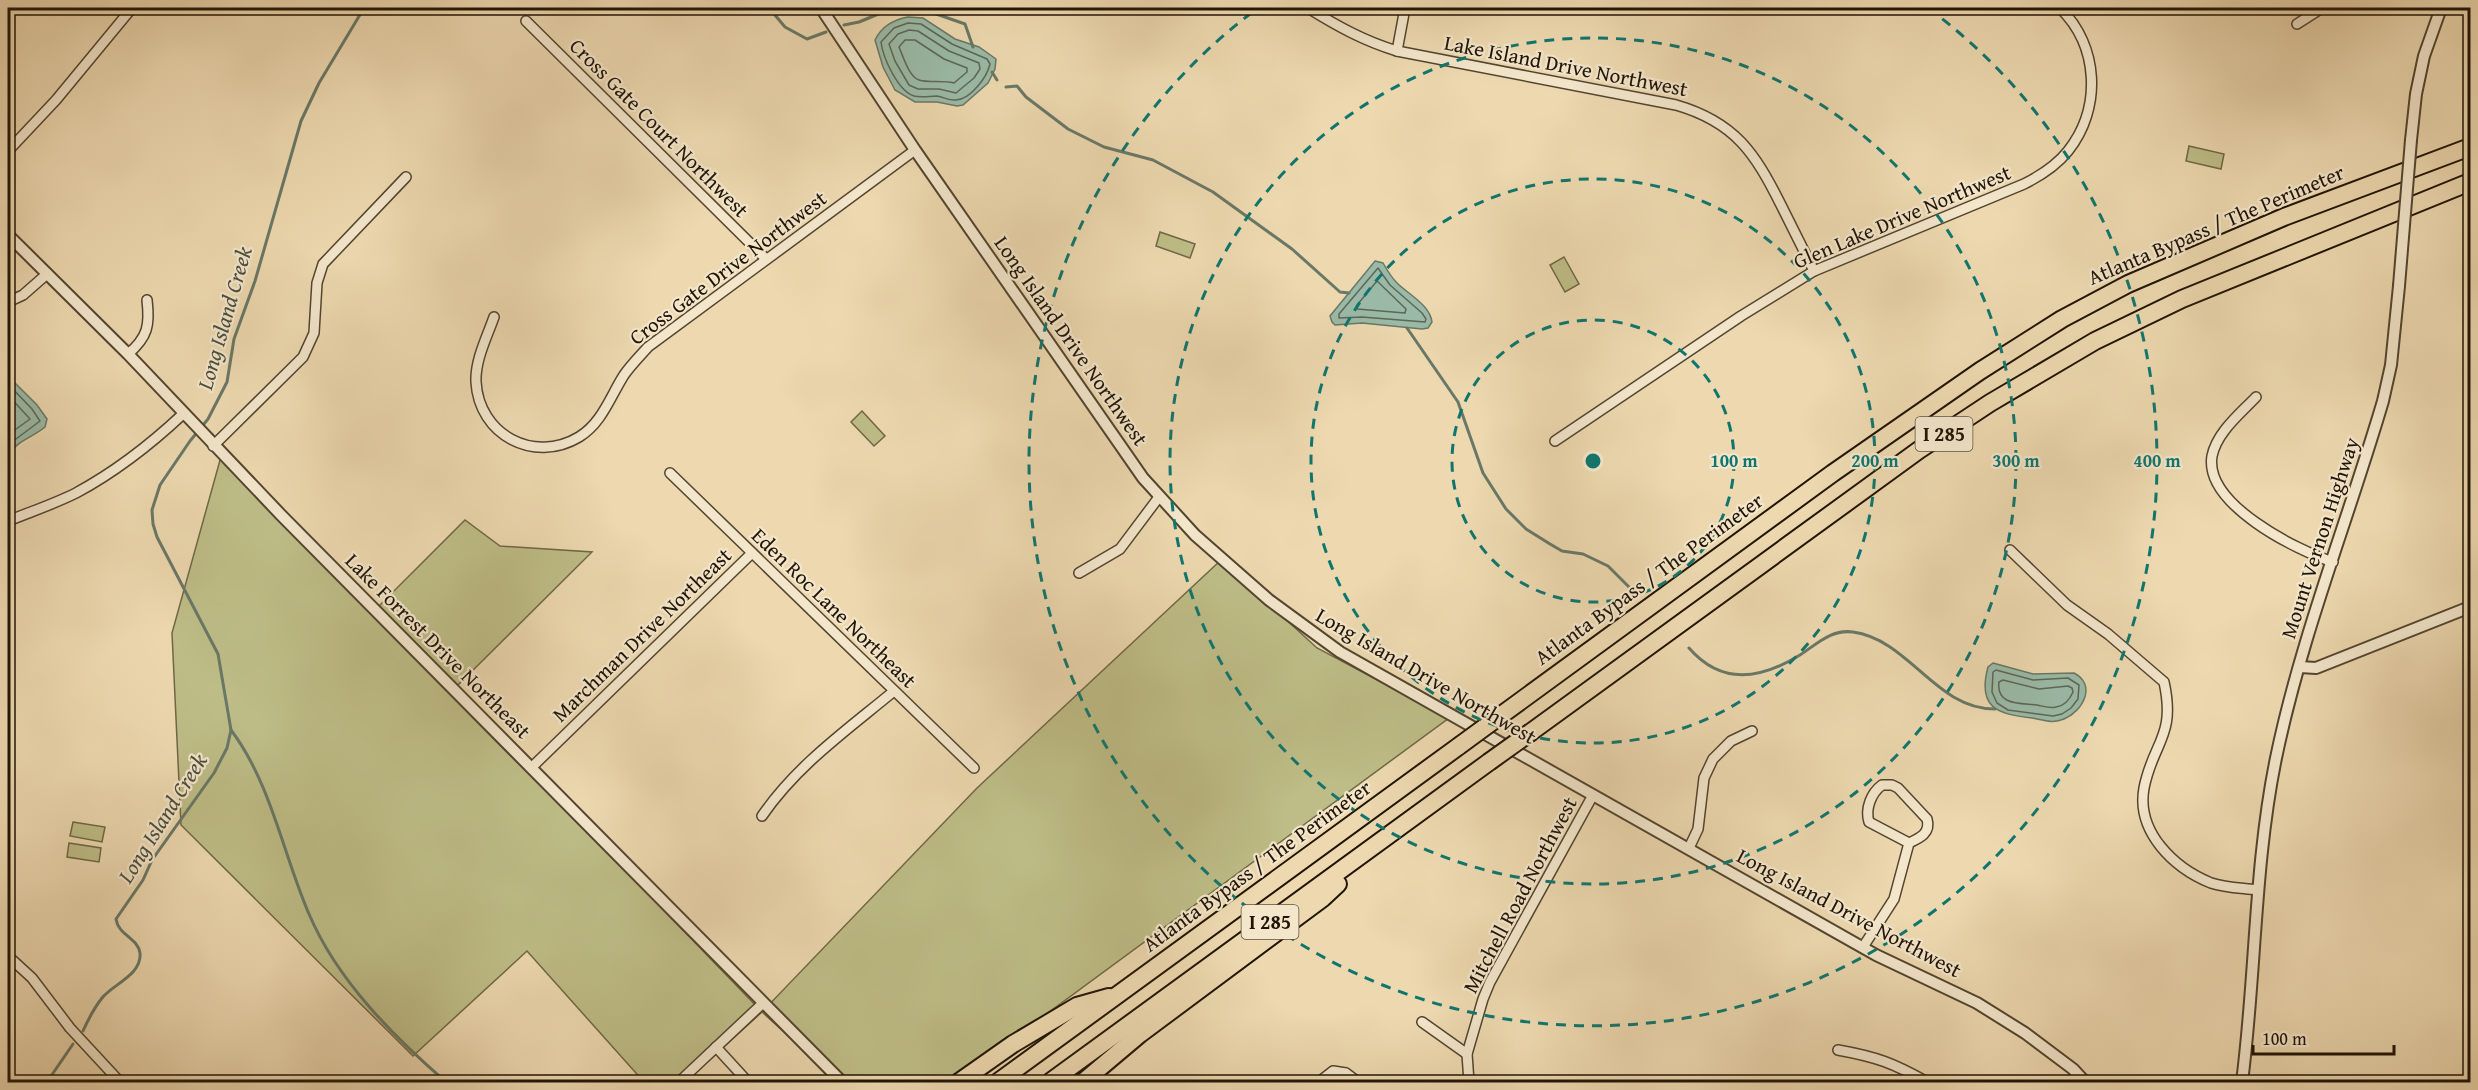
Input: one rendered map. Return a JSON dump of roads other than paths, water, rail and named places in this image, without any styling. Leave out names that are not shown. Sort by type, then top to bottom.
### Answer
[{"type":"highway","name":"Atlanta Bypass / The Perimeter","points":[[998,1083],[1859,455],[1970,378],[2062,319],[2128,284],[2284,216],[2468,148]]},
{"type":"highway","name":"I 285","points":[[1050,1083],[1911,456],[1990,403],[2095,341],[2182,299],[2470,182]]},
{"type":"highway","points":[[1083,1083],[1140,1034],[1323,898],[1392,833]]},
{"type":"highway","points":[[959,1083],[1013,1044],[1077,1006],[1118,995]]},
{"type":"street","points":[[8,151],[56,100],[132,8]]},
{"type":"street","name":"Long Island Drive Northwest","points":[[821,8],[915,150],[1112,434],[1159,497],[1195,535],[1269,600],[1340,652],[1863,947],[1977,1003],[2025,1033],[2073,1069],[2085,1083]]},
{"type":"street","name":"Lake Island Drive Northwest","points":[[1308,8],[1346,31],[1373,44],[1397,51],[1676,105],[1710,117],[1736,135],[1757,159],[1814,271]]},
{"type":"street","points":[[1397,51],[1405,8]]},
{"type":"street","name":"Glen Lake Drive Northwest","points":[[1556,441],[1741,316],[1814,271],[2024,184],[2041,175],[2059,161],[2075,141],[2086,118],[2092,82],[2085,45],[2073,22],[2060,8]]},
{"type":"street","points":[[2297,24],[2322,8]]},
{"type":"street","name":"Mount Vernon Highway","points":[[2242,1083],[2257,890],[2276,759],[2300,667],[2383,401],[2391,365],[2416,94],[2424,56],[2441,8]]},
{"type":"street","name":"Cross Gate Court Northwest","points":[[526,21],[766,259]]},
{"type":"street","name":"Cross Gate Drive Northwest","points":[[494,317],[476,370],[477,391],[482,410],[496,429],[513,441],[534,448],[555,447],[577,438],[595,424],[625,374],[648,347],[915,150]]},
{"type":"street","points":[[213,446],[303,357],[314,333],[317,283],[323,264],[406,177]]},
{"type":"street","name":"Lake Forrest Drive Northeast","points":[[8,235],[128,354],[213,446],[842,1083]]},
{"type":"street","points":[[8,302],[23,295],[47,274]]},
{"type":"street","points":[[128,354],[140,343],[150,322],[147,300]]},
{"type":"street","points":[[2256,397],[2219,439],[2212,457],[2216,482],[2230,503],[2299,549],[2333,562]]},
{"type":"street","points":[[8,521],[56,502],[106,475],[187,418]]},
{"type":"street","name":"Eden Roc Lane Northeast","points":[[670,473],[974,768]]},
{"type":"street","points":[[1080,573],[1120,549],[1159,497]]},
{"type":"street","points":[[2010,549],[2067,605],[2125,648],[2164,682],[2169,713],[2166,730],[2143,792],[2146,821],[2151,833],[2173,860],[2211,882],[2228,887],[2257,890]]},
{"type":"street","name":"Marchman Drive Northeast","points":[[531,768],[752,553]]},
{"type":"street","points":[[2300,667],[2316,668],[2470,607]]},
{"type":"street","points":[[762,816],[779,791],[799,769],[894,691]]},
{"type":"street","points":[[1689,848],[1698,829],[1704,778],[1713,759],[1731,741],[1752,731]]},
{"type":"street","points":[[1863,947],[1894,899],[1909,843],[1924,835],[1928,824],[1927,819],[1898,788],[1882,785],[1874,793],[1869,805],[1867,813],[1869,822],[1909,843]]},
{"type":"street","name":"Mitchell Road Northwest","points":[[1469,1083],[1467,1053],[1490,982],[1593,795]]},
{"type":"street","points":[[8,956],[32,978],[70,1028],[120,1083]]},
{"type":"street","points":[[679,1083],[762,1004]]},
{"type":"street","points":[[1422,1022],[1467,1053]]},
{"type":"street","points":[[716,1047],[748,1083]]},
{"type":"street","points":[[1838,1050],[1875,1056],[1927,1083]]},
{"type":"street","points":[[1319,1083],[1333,1071],[1346,1073],[1358,1083]]},
{"type":"water","points":[[908,17],[923,18],[955,39],[979,47],[996,59],[995,69],[988,83],[963,105],[915,102],[895,90],[883,67],[875,40],[888,24]]},
{"type":"water","points":[[1375,261],[1383,263],[1395,281],[1427,310],[1432,322],[1428,328],[1362,323],[1335,325],[1332,322],[1330,316]]},
{"type":"water","points":[[8,376],[37,405],[47,419],[45,427],[19,443],[8,457]]},
{"type":"water","points":[[1993,663],[2033,674],[2074,673],[2085,684],[2085,698],[2071,715],[2056,721],[2000,711],[1988,700],[1985,692],[1988,667]]},
{"type":"waterway","name":"Long Island Creek","points":[[83,1031],[102,998],[132,973],[139,961],[140,953],[136,944],[120,929],[116,919],[143,880],[152,860],[214,773],[227,748],[231,730],[218,654],[157,537],[152,510],[160,485],[208,419],[227,382],[234,339],[255,281],[301,121],[319,83],[364,8]]},
{"type":"waterway","points":[[769,8],[785,27],[807,39],[826,32]]},
{"type":"waterway","points":[[844,25],[859,22],[893,8]]},
{"type":"waterway","points":[[919,8],[965,24],[973,47]]},
{"type":"waterway","points":[[992,72],[997,80]]},
{"type":"waterway","points":[[1006,87],[1017,86],[1026,97],[1068,129],[1104,147],[1153,160],[1213,192],[1292,249],[1340,292],[1349,293]]},
{"type":"waterway","points":[[1407,328],[1458,402],[1483,473],[1506,509],[1526,529],[1562,551],[1583,554],[1608,566],[1632,590]]},
{"type":"waterway","points":[[1689,648],[1715,668],[1742,675],[1771,669],[1785,663],[1831,635],[1853,632],[1891,647],[1939,687],[1956,698],[1974,706],[1995,709]]},
{"type":"waterway","points":[[231,730],[256,773],[309,914],[335,962],[368,1006],[406,1046],[446,1082]]},
{"type":"waterway","name":"Long Island Creek","points":[[47,1082],[73,1044]]}]
